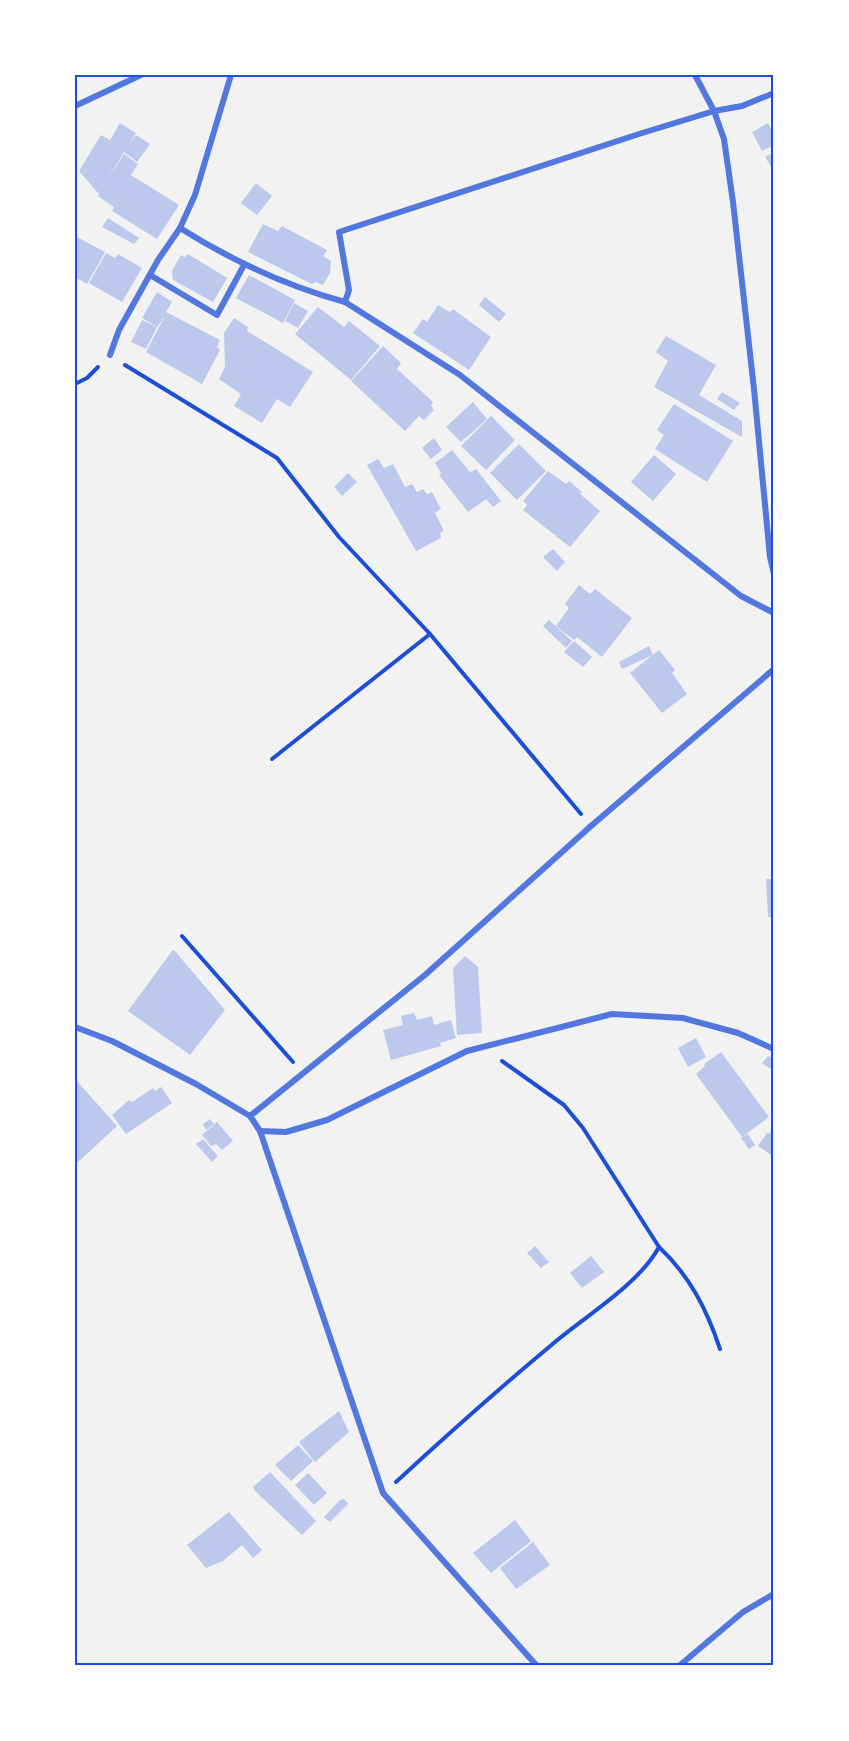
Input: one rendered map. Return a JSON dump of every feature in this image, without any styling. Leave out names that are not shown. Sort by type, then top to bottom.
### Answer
[{"type":"street","points":[[75,106],[141,75]]},
{"type":"street","points":[[110,355],[119,330],[180,228],[195,195],[231,75]]},
{"type":"street","points":[[694,75],[714,111],[724,139],[733,202],[770,556],[774,574]]},
{"type":"street","points":[[345,302],[349,290],[339,231],[714,111],[742,106],[774,93]]},
{"type":"street","points":[[180,228],[244,265],[345,302],[459,375],[741,596],[774,613]]},
{"type":"street","points":[[150,275],[217,315],[244,265]]},
{"type":"street","points":[[250,1116],[425,975],[591,826],[774,669]]},
{"type":"street","points":[[260,1131],[286,1132],[327,1120],[467,1052],[612,1014],[683,1018],[738,1033],[774,1049]]},
{"type":"street","points":[[75,1027],[112,1041],[196,1084],[250,1116],[260,1131],[383,1494],[537,1666]]},
{"type":"street","points":[[679,1666],[743,1612],[772,1595],[774,1598]]},
{"type":"path","points":[[75,384],[87,378],[110,355],[277,458],[339,537],[430,634],[591,826]]},
{"type":"path","points":[[272,759],[430,634]]},
{"type":"path","points":[[182,936],[303,1074]]},
{"type":"path","points":[[484,1047],[564,1105],[583,1128],[659,1248],[696,1290],[712,1324],[720,1349]]},
{"type":"path","points":[[383,1494],[447,1434],[552,1344],[640,1274],[659,1248]]},
{"type":"building","points":[[120,123],[136,133],[128,146],[136,135],[150,144],[137,162],[124,152],[106,182],[124,154],[138,164],[131,175],[179,205],[157,239],[112,211],[114,207],[98,196],[99,194],[79,171],[101,135],[110,140]]},
{"type":"building","points":[[768,123],[774,134],[774,145],[762,151],[752,132]]},
{"type":"building","points":[[774,152],[774,171],[765,157]]},
{"type":"building","points":[[256,183],[272,196],[257,215],[241,203]]},
{"type":"building","points":[[108,218],[139,238],[134,244],[102,227]]},
{"type":"building","points":[[263,224],[278,231],[282,226],[327,250],[323,256],[331,261],[330,273],[323,285],[315,282],[312,284],[248,252]]},
{"type":"building","points":[[75,236],[105,252],[87,284],[75,277]]},
{"type":"building","points":[[106,253],[115,258],[118,254],[142,268],[122,302],[89,283]]},
{"type":"building","points":[[188,254],[227,278],[213,302],[173,280],[172,271],[181,255],[185,257]]},
{"type":"building","points":[[249,275],[295,300],[283,323],[236,298]]},
{"type":"building","points":[[157,292],[172,302],[166,312],[220,340],[217,347],[220,350],[202,384],[146,352],[165,316],[157,327],[142,318]]},
{"type":"building","points":[[485,297],[506,314],[499,322],[479,305]]},
{"type":"building","points":[[294,303],[308,311],[298,328],[285,321]]},
{"type":"building","points":[[438,305],[450,312],[453,309],[491,337],[469,370],[413,333],[423,319],[427,322]]},
{"type":"building","points":[[318,307],[344,327],[349,321],[380,346],[351,380],[295,334]]},
{"type":"building","points":[[234,318],[248,327],[247,331],[313,372],[290,407],[277,399],[262,423],[234,406],[241,394],[219,379],[225,367],[224,333]]},
{"type":"building","points":[[142,320],[157,327],[146,349],[131,342]]},
{"type":"building","points":[[666,336],[716,365],[699,395],[742,421],[742,437],[654,387],[668,361],[656,352]]},
{"type":"building","points":[[383,346],[401,363],[397,369],[433,402],[431,406],[434,410],[424,420],[419,416],[405,431],[351,381]]},
{"type":"building","points":[[722,392],[740,403],[734,410],[717,399]]},
{"type":"building","points":[[473,402],[487,419],[461,442],[446,427]]},
{"type":"building","points":[[674,404],[733,441],[707,482],[655,449],[664,435],[657,430]]},
{"type":"building","points":[[491,416],[515,440],[486,470],[461,446]]},
{"type":"building","points":[[434,438],[442,450],[431,459],[422,448]]},
{"type":"building","points":[[519,444],[546,471],[517,500],[490,473]]},
{"type":"building","points":[[452,450],[470,472],[476,469],[501,501],[493,507],[486,499],[468,512],[439,475],[441,473],[435,463]]},
{"type":"building","points":[[654,455],[676,474],[653,501],[631,482]]},
{"type":"building","points":[[378,459],[384,468],[393,464],[405,487],[412,484],[417,492],[423,489],[427,494],[432,492],[441,509],[435,513],[444,531],[440,533],[441,538],[416,551],[367,465]]},
{"type":"building","points":[[548,471],[566,484],[569,481],[600,511],[570,547],[523,510],[527,505],[523,501]]},
{"type":"building","points":[[348,473],[357,482],[342,496],[334,487]]},
{"type":"building","points":[[553,549],[565,562],[557,571],[543,557]]},
{"type":"building","points":[[579,585],[590,594],[595,589],[632,618],[602,657],[577,637],[574,640],[556,626],[569,608],[565,604]]},
{"type":"building","points":[[549,620],[572,641],[566,648],[543,626]]},
{"type":"building","points":[[574,641],[592,657],[583,667],[564,652]]},
{"type":"building","points":[[649,646],[653,655],[622,669],[619,662]]},
{"type":"building","points":[[659,650],[675,670],[672,673],[687,694],[662,713],[630,673]]},
{"type":"building","points":[[766,879],[774,879],[774,918],[768,917]]},
{"type":"building","points":[[174,950],[225,1010],[190,1055],[128,1011]]},
{"type":"building","points":[[465,956],[478,967],[482,1033],[457,1035],[453,968]]},
{"type":"building","points":[[414,1013],[417,1020],[432,1016],[434,1025],[451,1020],[456,1038],[440,1043],[441,1046],[391,1060],[383,1030],[403,1025],[401,1016]]},
{"type":"building","points":[[696,1038],[706,1057],[688,1067],[678,1048]]},
{"type":"building","points":[[721,1052],[769,1117],[742,1137],[696,1074],[705,1066],[704,1064]]},
{"type":"building","points":[[768,1056],[774,1059],[774,1071],[762,1063]]},
{"type":"building","points":[[75,1079],[117,1126],[75,1165]]},
{"type":"building","points":[[161,1087],[172,1103],[126,1134],[112,1115],[129,1100],[132,1102],[153,1088],[155,1091]]},
{"type":"building","points":[[210,1119],[214,1124],[206,1130],[203,1124]]},
{"type":"building","points":[[217,1122],[233,1141],[222,1150],[216,1144],[211,1146],[202,1135]]},
{"type":"building","points":[[774,1122],[774,1157],[758,1146],[767,1133],[770,1133]]},
{"type":"building","points":[[748,1134],[755,1145],[749,1149],[741,1138]]},
{"type":"building","points":[[203,1139],[218,1156],[212,1162],[196,1144]]},
{"type":"building","points":[[535,1246],[549,1262],[541,1268],[527,1253]]},
{"type":"building","points":[[591,1256],[604,1272],[582,1288],[570,1273]]},
{"type":"building","points":[[339,1411],[349,1432],[315,1462],[299,1442]]},
{"type":"building","points":[[298,1445],[313,1461],[291,1481],[275,1465]]},
{"type":"building","points":[[270,1472],[316,1521],[302,1535],[255,1491],[253,1487]]},
{"type":"building","points":[[308,1473],[327,1493],[314,1505],[295,1485]]},
{"type":"building","points":[[344,1499],[348,1504],[330,1522],[324,1517],[340,1500]]},
{"type":"building","points":[[229,1512],[262,1550],[253,1558],[242,1545],[223,1561],[206,1568],[187,1545]]},
{"type":"building","points":[[515,1520],[531,1541],[491,1573],[473,1553]]},
{"type":"building","points":[[533,1542],[550,1565],[516,1589],[500,1568]]}]
